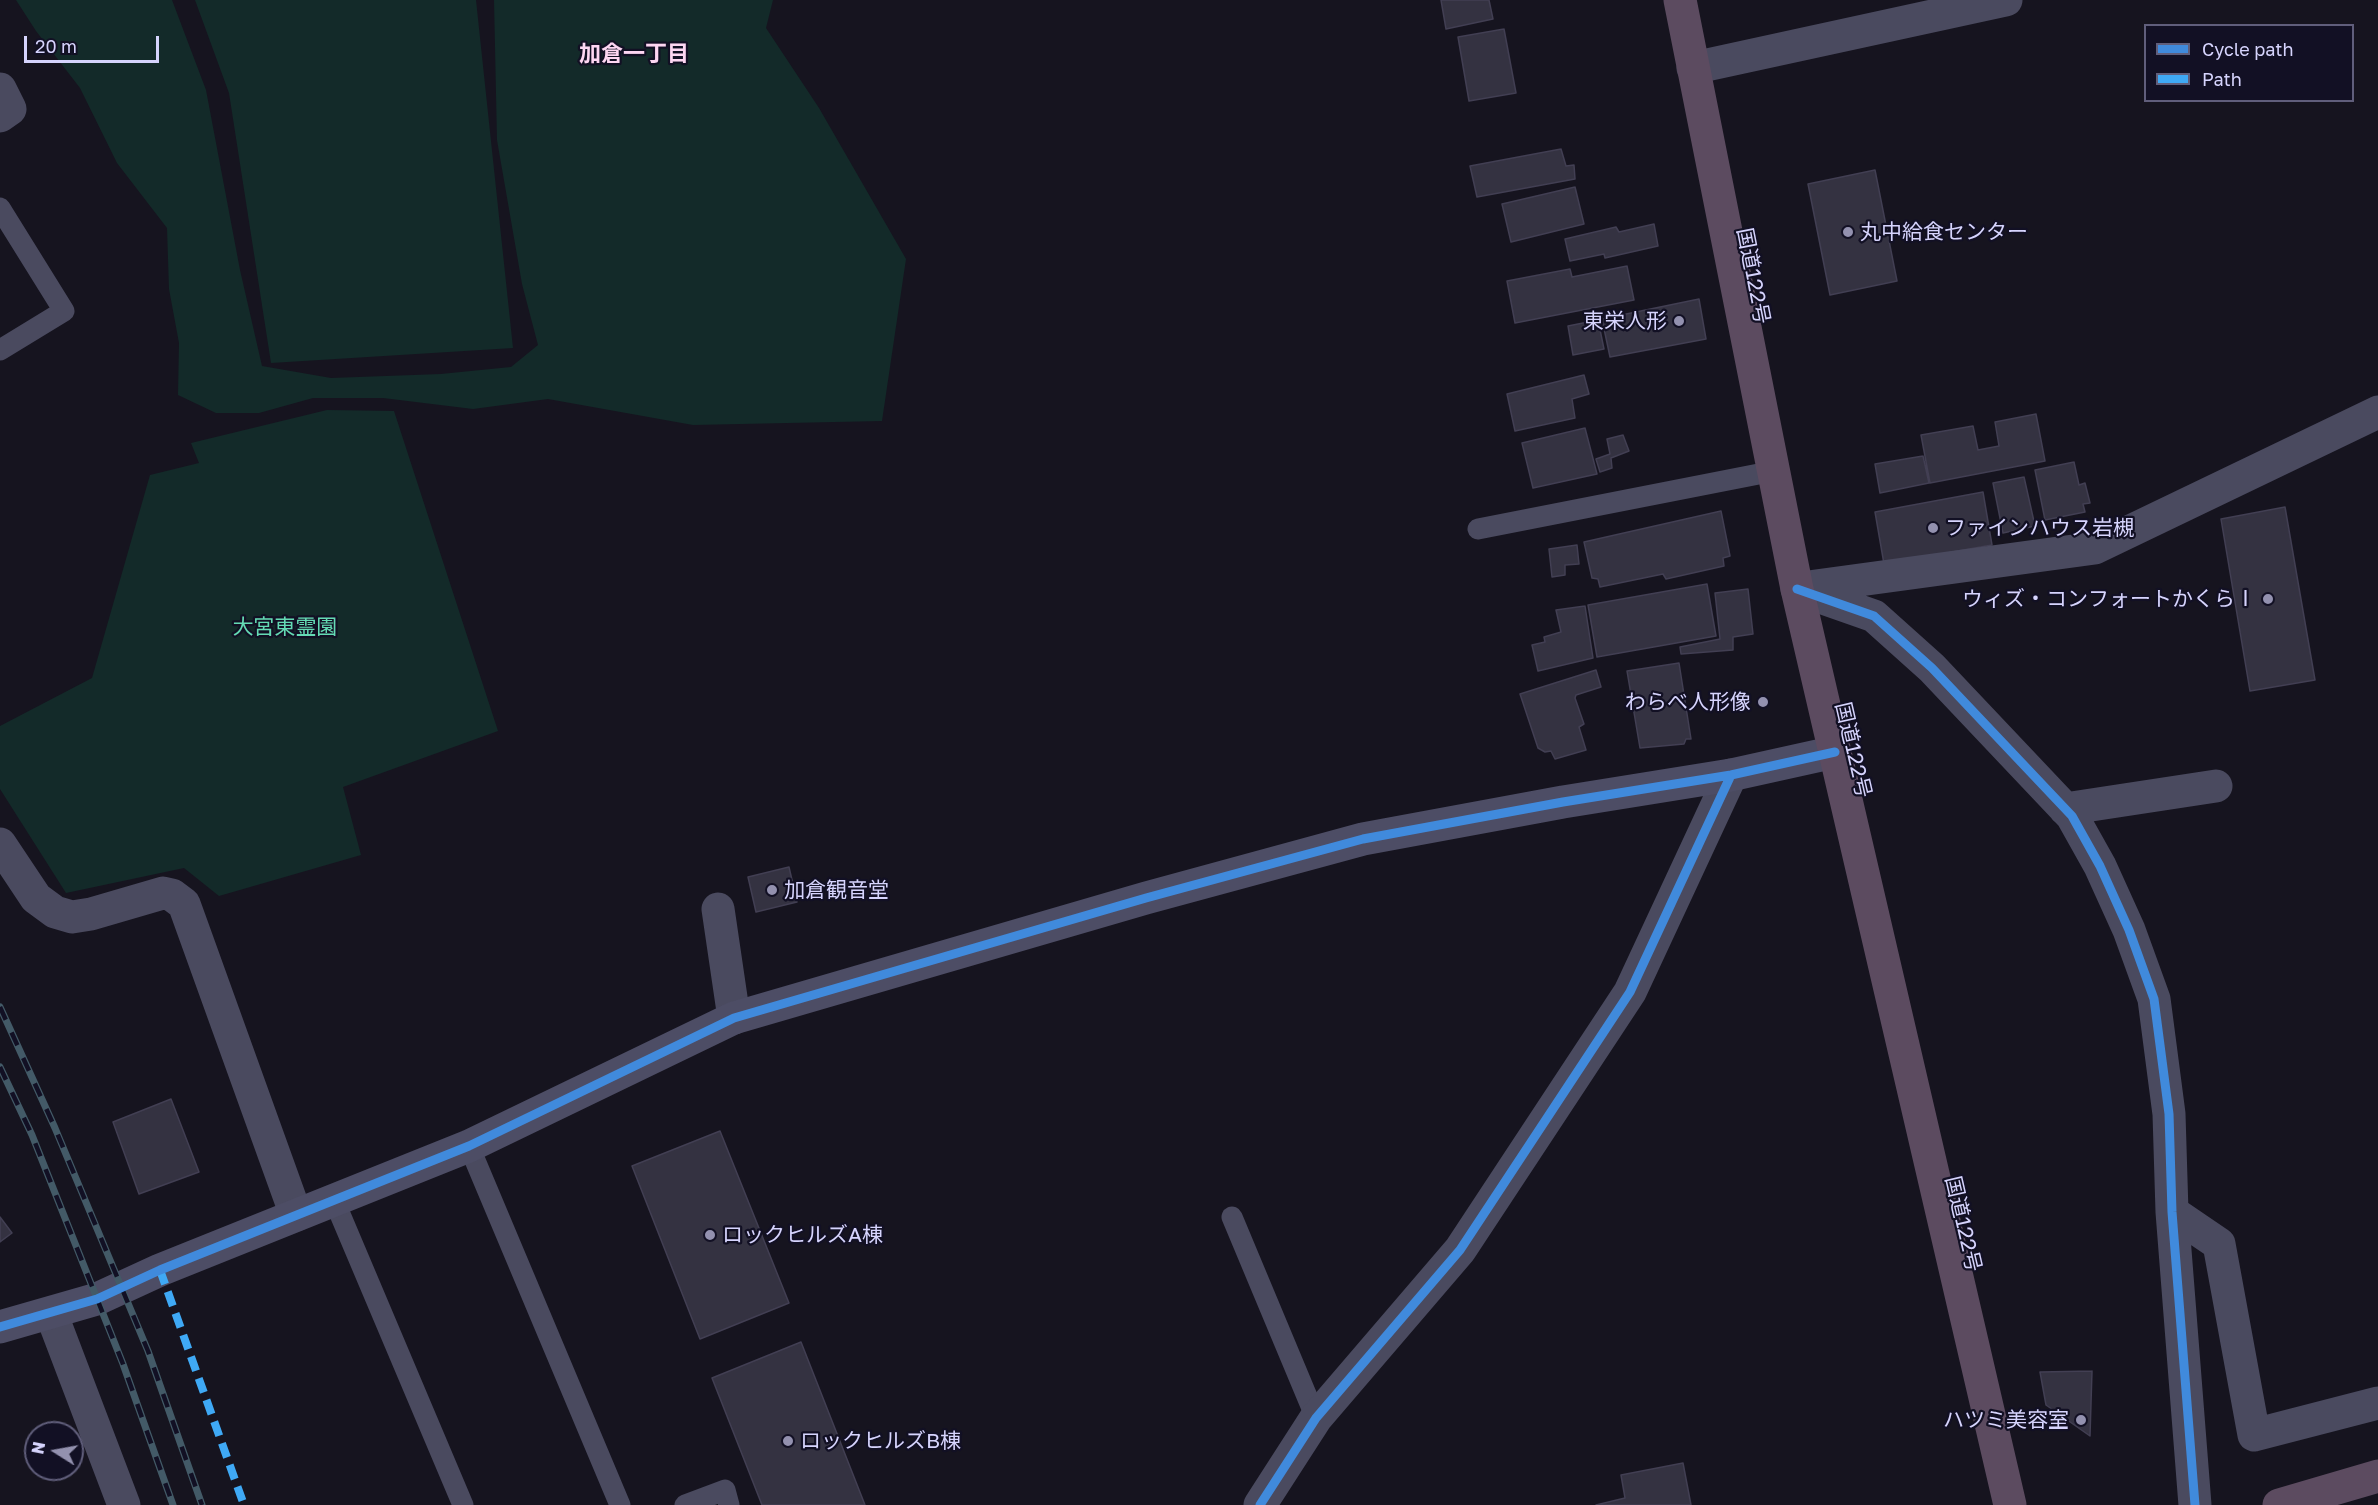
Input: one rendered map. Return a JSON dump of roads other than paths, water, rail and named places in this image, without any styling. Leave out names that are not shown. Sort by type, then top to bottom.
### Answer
[{"type":"highway","name":"国道122号","points":[[1680,0],[1797,589],[2010,1505]]},
{"type":"highway","points":[[2279,1505],[2378,1476]]},
{"type":"street","points":[[1693,68],[2006,0]]},
{"type":"street","points":[[0,89],[10,109],[0,116]]},
{"type":"street","points":[[1797,589],[2095,548],[2378,412]]},
{"type":"street","points":[[1797,589],[1874,616],[1932,668],[2072,816],[2100,866],[2129,930],[2154,999],[2169,1114],[2172,1212],[2195,1505]]},
{"type":"street","points":[[0,1327],[97,1299],[151,1274],[469,1146],[734,1018],[1146,898],[1363,838],[1731,775],[1835,752]]},
{"type":"street","points":[[1260,1505],[1316,1418],[1460,1250],[1630,992],[1731,775]]},
{"type":"street","points":[[2065,809],[2216,786]]},
{"type":"street","points":[[0,844],[36,898],[55,912],[72,917],[163,893],[172,895],[184,904],[296,1215]]},
{"type":"street","points":[[718,909],[734,1018]]},
{"type":"street","points":[[2172,1212],[2219,1244],[2254,1435],[2378,1403]]},
{"type":"street","points":[[51,1313],[124,1505]]},
{"type":"lane","points":[[0,208],[64,311],[0,350]]},
{"type":"lane","points":[[1478,529],[1774,471]]},
{"type":"lane","points":[[469,1146],[620,1505]]},
{"type":"lane","points":[[334,1200],[463,1505]]},
{"type":"lane","points":[[1232,1217],[1316,1418]]},
{"type":"lane","points":[[685,1505],[725,1490],[729,1505]]},
{"type":"railway","points":[[0,1007],[55,1128],[148,1351],[202,1505]]},
{"type":"railway","points":[[0,1067],[32,1135],[123,1364],[173,1505]]},
{"type":"place","name":"丸中給食センター","points":[[1848,232]]},
{"type":"place","name":"東栄人形","points":[[1679,321]]},
{"type":"place","name":"ファインハウス岩槻","points":[[1933,528]]},
{"type":"place","name":"ウィズ・コンフォートかくらⅠ","points":[[2268,599]]},
{"type":"place","name":"わらべ人形像","points":[[1763,702]]},
{"type":"place","name":"加倉観音堂","points":[[772,890]]},
{"type":"place","name":"ロックヒルズA棟","points":[[710,1235]]},
{"type":"place","name":"ハツミ美容室","points":[[2081,1420]]},
{"type":"place","name":"ロックヒルズB棟","points":[[788,1441]]},
{"type":"district","name":"加倉一丁目","points":[[634,54]]},
{"type":"park label","name":"大宮東霊園","points":[[285,627]]}]
